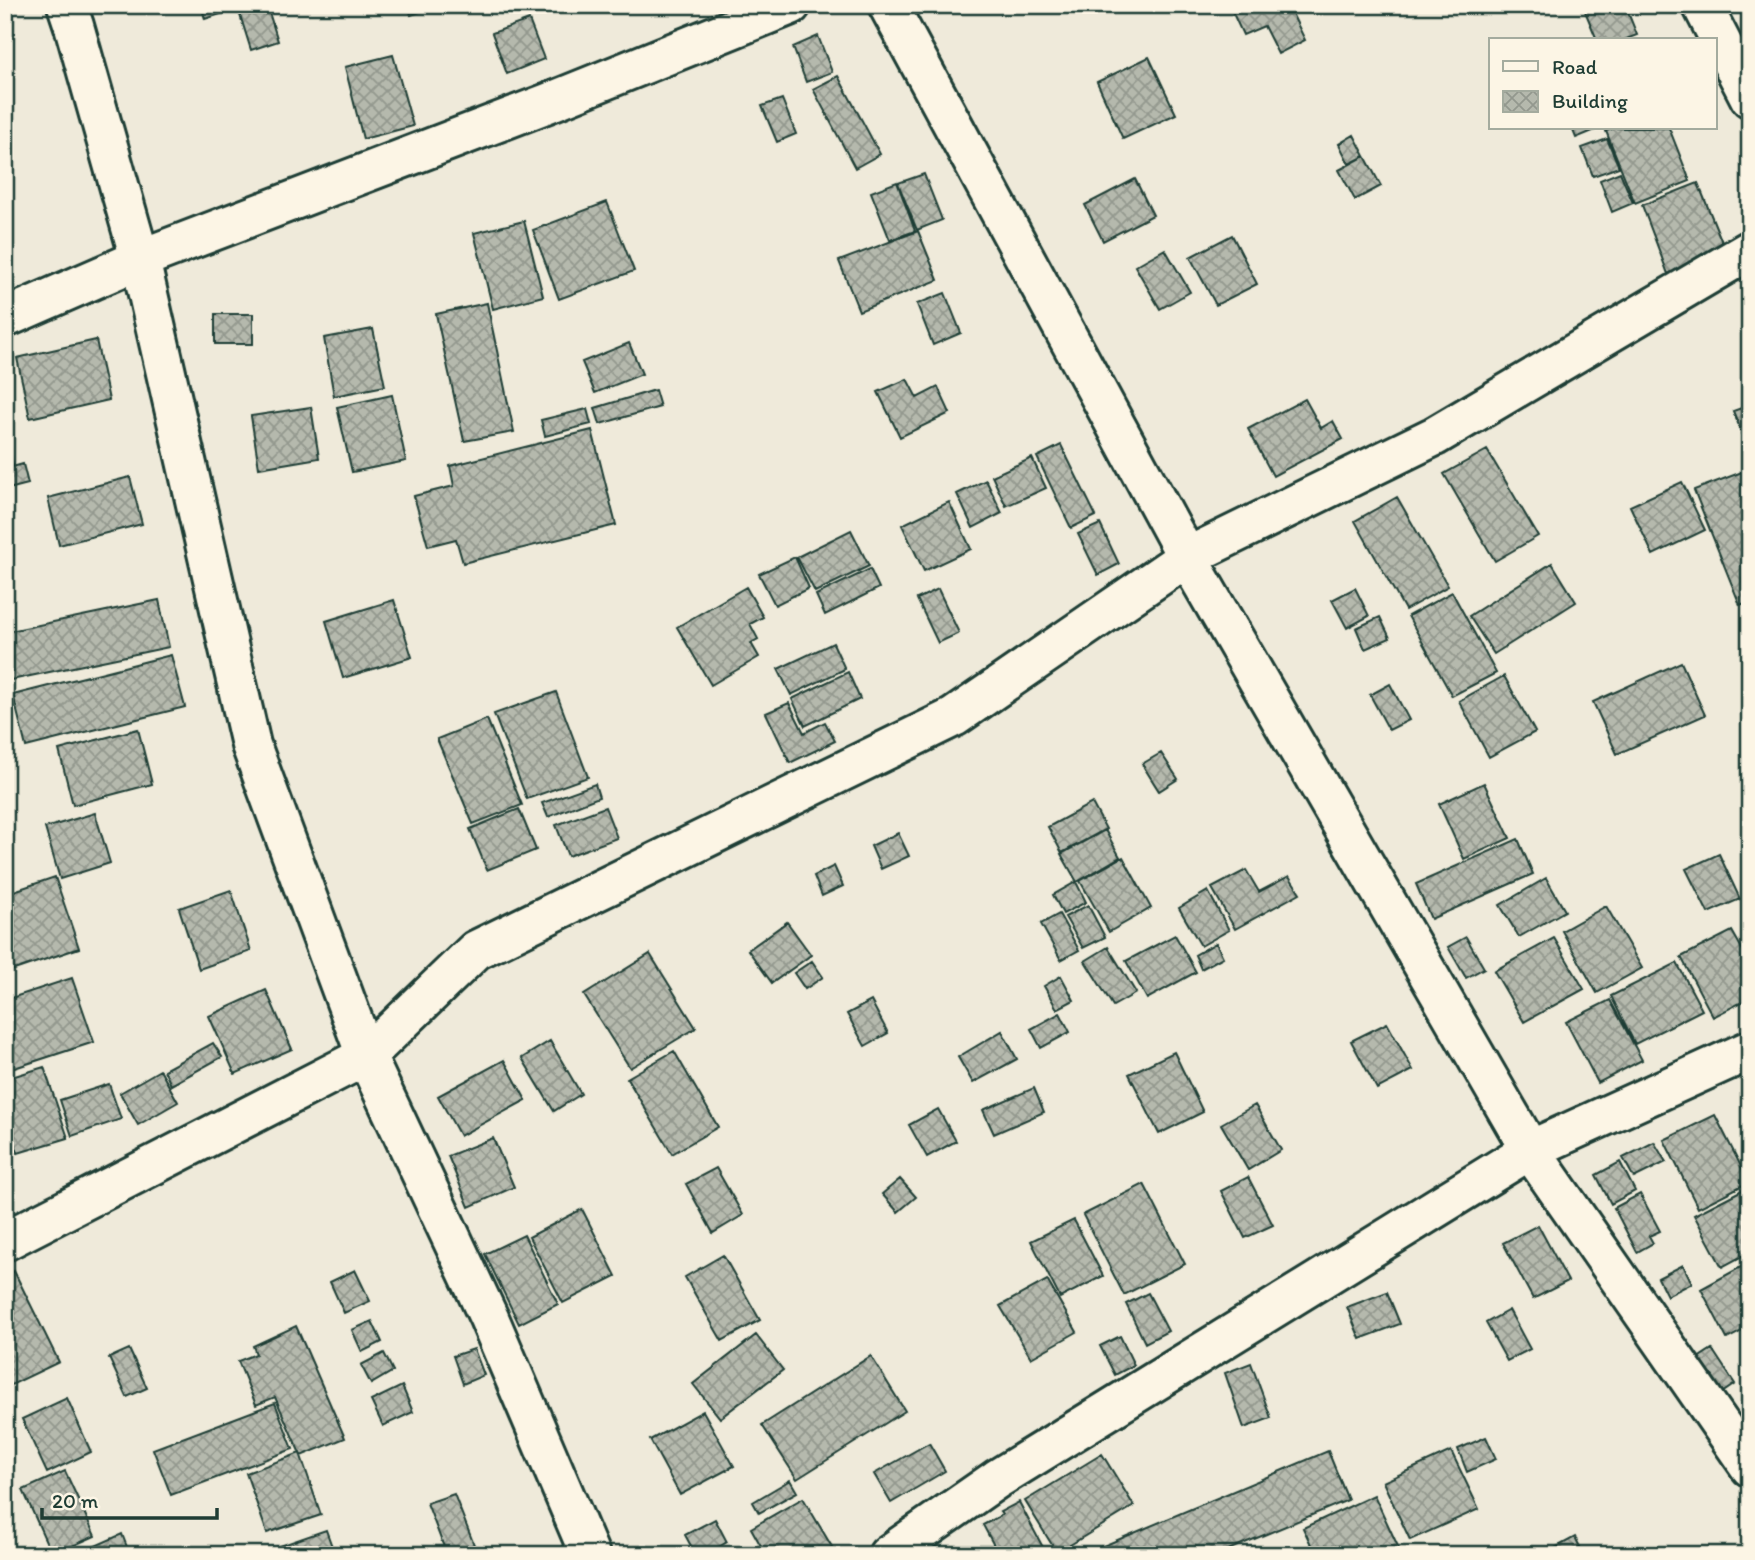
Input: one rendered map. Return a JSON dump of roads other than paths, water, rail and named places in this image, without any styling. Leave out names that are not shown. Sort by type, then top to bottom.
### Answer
[{"type":"street","points":[[66,5],[140,259],[251,745],[366,1056],[489,1318],[590,1555]]},
{"type":"street","points":[[5,318],[140,259],[548,103],[791,5]]},
{"type":"street","points":[[888,5],[1187,556],[1530,1150],[1750,1467]]},
{"type":"street","points":[[1702,5],[1750,98]]},
{"type":"street","points":[[5,1241],[366,1056],[476,950],[954,717],[1187,556],[1435,436],[1750,250]]},
{"type":"street","points":[[888,1555],[997,1479],[1530,1150],[1750,1050]]}]
